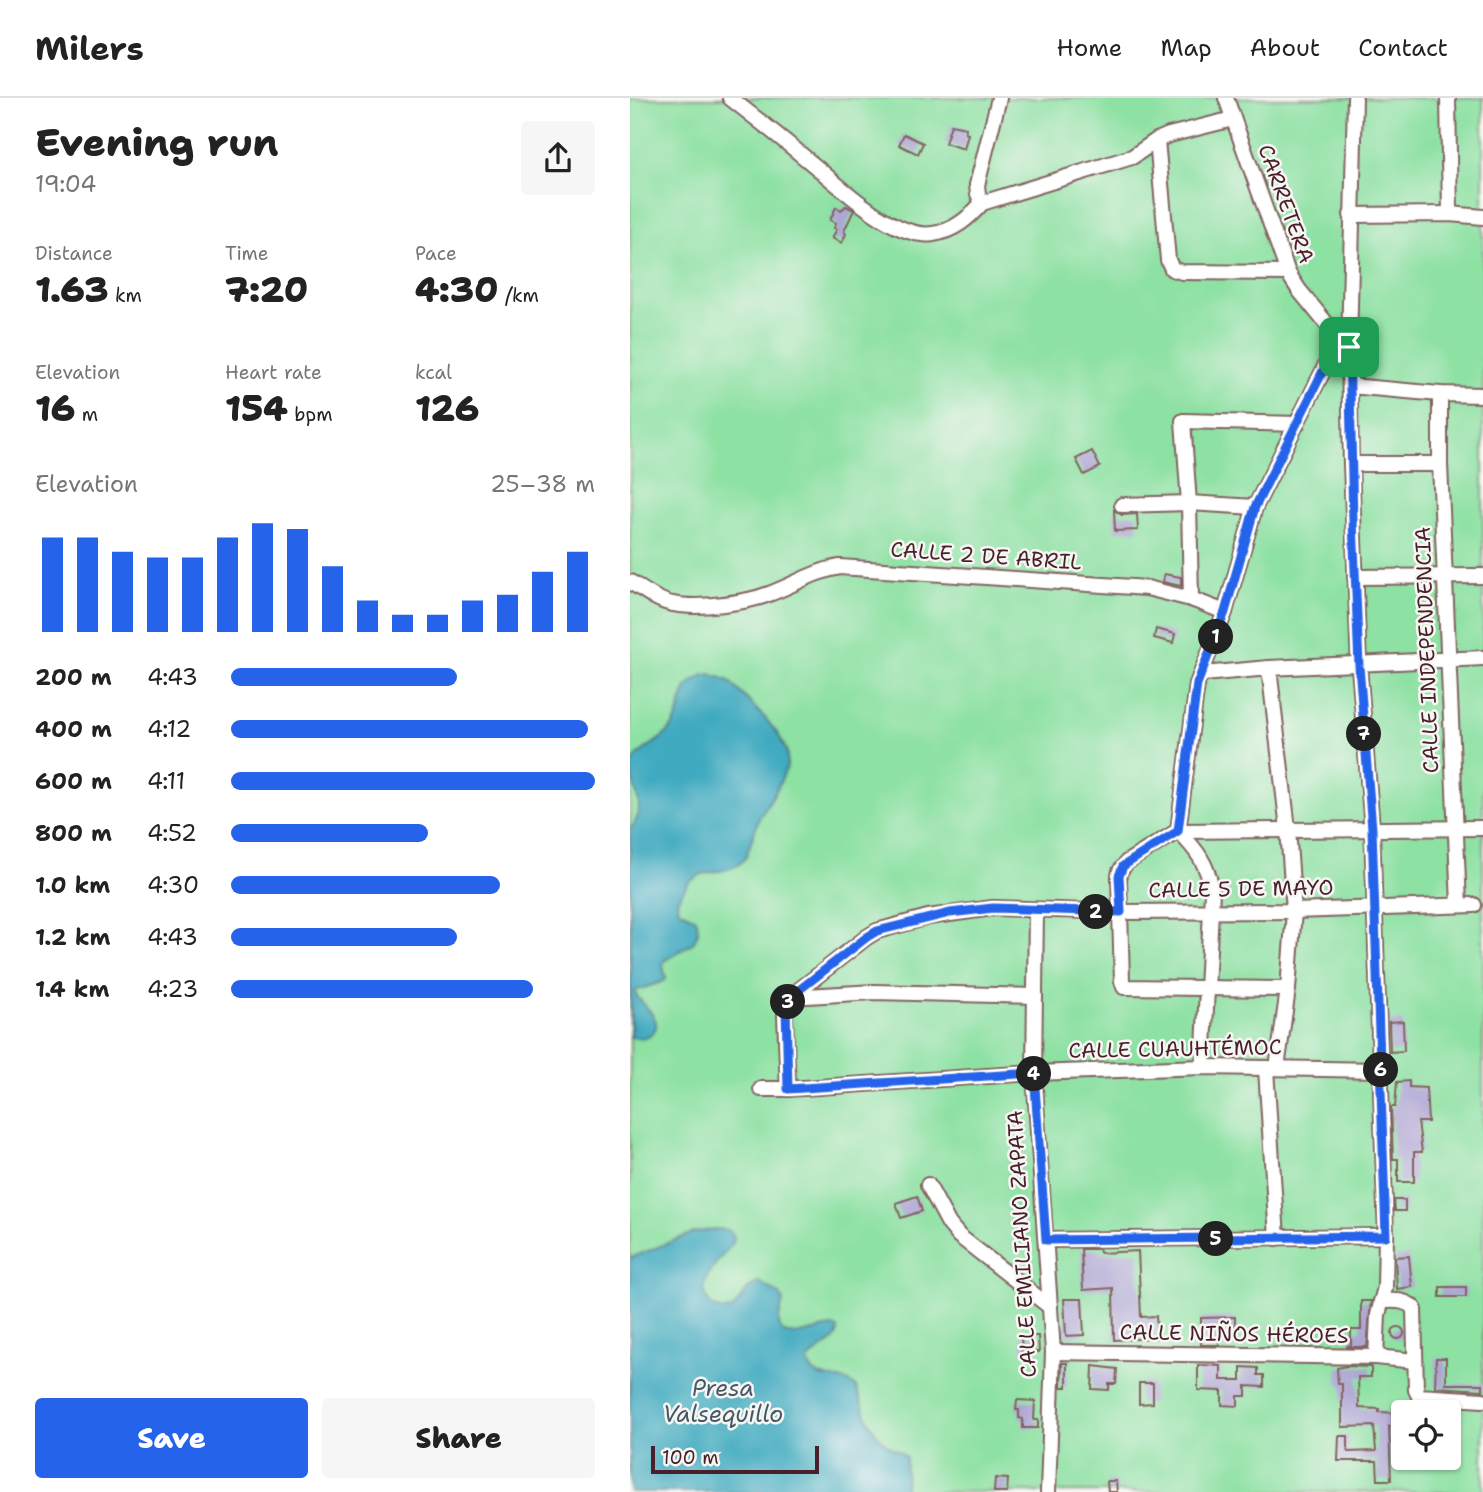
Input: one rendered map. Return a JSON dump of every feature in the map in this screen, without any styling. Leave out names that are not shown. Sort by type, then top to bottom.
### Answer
[{"type":"street","points":[[730,98],[863,206],[900,228],[932,235],[951,229],[966,220],[982,203],[1132,157],[1157,140],[1233,119]]},
{"type":"street","points":[[982,203],[977,185],[999,98]]},
{"type":"street","name":"CARRETERA","points":[[1226,98],[1288,273],[1344,343]]},
{"type":"street","points":[[1355,98],[1344,343],[1350,386],[1359,666],[1372,829],[1381,1070],[1386,1273],[1376,1357]]},
{"type":"street","points":[[1448,98],[1450,214]]},
{"type":"street","points":[[1157,140],[1168,260],[1172,269],[1182,272],[1288,273]]},
{"type":"street","points":[[1351,215],[1450,214],[1483,217]]},
{"type":"street","points":[[1203,1067],[1212,891],[1203,859],[1178,831],[1197,684],[1225,612],[1255,507],[1297,424],[1344,343]]},
{"type":"street","points":[[1350,386],[1483,395]]},
{"type":"street","name":"CALLE INDEPENDENCIA","points":[[1440,394],[1440,464],[1459,905]]},
{"type":"street","points":[[1191,599],[1189,503],[1183,421],[1297,424]]},
{"type":"street","points":[[1351,464],[1440,464]]},
{"type":"street","points":[[1122,505],[1189,503],[1255,507]]},
{"type":"street","name":"CALLE 2 DE ABRIL","points":[[630,582],[660,600],[673,604],[747,601],[770,594],[822,570],[840,567],[1147,588],[1191,599],[1225,612]]},
{"type":"street","points":[[1356,577],[1483,576]]},
{"type":"street","points":[[1203,674],[1269,668],[1359,666],[1483,658]]},
{"type":"street","points":[[1269,668],[1288,829],[1294,911],[1288,989],[1271,1069],[1277,1238]]},
{"type":"street","points":[[1288,989],[1124,987],[1119,876],[1123,866],[1178,831],[1483,828]]},
{"type":"street","name":"CALLE 5 DE MAYO","points":[[790,997],[877,931],[950,913],[993,908],[1121,912],[1294,911],[1475,905]]},
{"type":"street","name":"CALLE EMILIANO ZAPATA","points":[[1036,910],[1034,1073],[1053,1352],[1048,1492]]},
{"type":"street","points":[[788,1089],[785,1015],[790,997],[874,992],[1035,996]]},
{"type":"street","name":"CALLE CUAUHTÉMOC","points":[[761,1089],[1034,1073],[1203,1067],[1381,1070]]},
{"type":"street","points":[[928,1185],[949,1224],[959,1236],[1050,1307]]},
{"type":"street","points":[[1046,1240],[1386,1236]]},
{"type":"street","points":[[1381,1301],[1409,1302],[1414,1308],[1416,1390],[1419,1396],[1483,1400]]},
{"type":"street","name":"CALLE NIÑOS HÉROES","points":[[1053,1352],[1376,1357],[1415,1361]]},
{"type":"green space","points":[[630,98],[1483,98],[1483,1492],[630,1492]]},
{"type":"water","points":[[710,674],[728,680],[765,718],[778,734],[787,752],[787,767],[759,818],[746,857],[729,869],[702,874],[689,882],[677,900],[679,910],[697,921],[698,932],[694,942],[664,961],[666,979],[635,993],[654,1017],[656,1027],[648,1036],[631,1037],[630,830],[636,821],[639,804],[631,768],[636,757],[665,735],[675,723],[686,689],[691,683]]},
{"type":"water","name":"Presa Valsequillo","points":[[715,1229],[728,1230],[734,1236],[733,1243],[715,1264],[706,1280],[704,1288],[711,1305],[720,1310],[732,1310],[748,1289],[759,1282],[780,1295],[783,1300],[779,1322],[787,1334],[838,1328],[835,1338],[808,1361],[811,1369],[822,1376],[844,1380],[856,1387],[876,1433],[906,1457],[905,1492],[630,1492],[630,1258],[693,1233]]},
{"type":"building","points":[[951,125],[966,128],[965,133],[968,134],[964,149],[945,143]]},
{"type":"building","points":[[904,134],[923,143],[918,154],[899,145]]},
{"type":"building","points":[[846,206],[854,210],[844,231],[846,234],[842,243],[832,238],[837,229],[834,228],[836,223],[830,220],[836,207],[841,210]]},
{"type":"building","points":[[1092,451],[1100,467],[1084,475],[1076,459]]},
{"type":"building","points":[[1114,510],[1122,515],[1137,514],[1138,530],[1115,531]]},
{"type":"building","points":[[1164,574],[1181,577],[1181,586],[1163,582]]},
{"type":"building","points":[[1156,629],[1175,634],[1173,643],[1154,638]]},
{"type":"building","points":[[1403,1021],[1404,1051],[1390,1052],[1389,1022]]},
{"type":"building","points":[[1409,1081],[1409,1087],[1426,1088],[1428,1122],[1418,1122],[1422,1152],[1414,1152],[1414,1182],[1398,1182],[1398,1159],[1393,1159],[1391,1107],[1395,1107],[1397,1082]]},
{"type":"building","points":[[917,1196],[922,1211],[901,1218],[896,1203]]},
{"type":"building","points":[[1394,1200],[1405,1200],[1405,1211],[1395,1211]]},
{"type":"building","points":[[1081,1249],[1099,1249],[1100,1253],[1138,1251],[1141,1317],[1156,1316],[1157,1338],[1114,1340],[1113,1288],[1083,1290]]},
{"type":"building","points":[[1409,1256],[1412,1287],[1397,1289],[1395,1257]]},
{"type":"building","points":[[1440,1287],[1466,1287],[1466,1297],[1440,1297]]},
{"type":"building","points":[[1064,1299],[1082,1299],[1084,1335],[1066,1336]]},
{"type":"building","points":[[1361,1301],[1371,1301],[1367,1347],[1346,1347],[1351,1345],[1351,1330],[1361,1330]]},
{"type":"building","points":[[1235,1317],[1235,1335],[1219,1335],[1219,1345],[1201,1345],[1201,1318]]},
{"type":"building","points":[[1398,1327],[1404,1333],[1398,1339],[1392,1333]]},
{"type":"building","points":[[1021,1336],[1038,1336],[1039,1352],[1022,1352]]},
{"type":"building","points":[[1436,1358],[1446,1358],[1446,1384],[1483,1384],[1483,1390],[1435,1387]]},
{"type":"building","points":[[1062,1363],[1067,1363],[1067,1387],[1061,1387]]},
{"type":"building","points":[[1198,1365],[1221,1366],[1221,1380],[1241,1380],[1241,1367],[1258,1368],[1258,1375],[1264,1375],[1264,1387],[1246,1386],[1246,1396],[1238,1396],[1238,1406],[1222,1405],[1222,1391],[1198,1390]]},
{"type":"building","points":[[1093,1366],[1117,1369],[1116,1384],[1109,1384],[1109,1390],[1092,1389]]},
{"type":"building","points":[[1371,1367],[1371,1377],[1358,1377],[1359,1408],[1391,1413],[1391,1480],[1378,1480],[1377,1461],[1338,1461],[1339,1436],[1348,1436],[1348,1452],[1376,1451],[1374,1426],[1342,1427],[1342,1384],[1338,1384],[1337,1368]]},
{"type":"building","points":[[1139,1383],[1153,1383],[1153,1403],[1139,1404]]},
{"type":"building","points":[[1017,1400],[1035,1401],[1034,1420],[1038,1420],[1038,1428],[1023,1428],[1023,1419],[1019,1418],[1019,1410],[1016,1410]]},
{"type":"building","points":[[995,1478],[1008,1479],[1007,1492],[994,1492]]},
{"type":"building","points":[[1107,1481],[1116,1481],[1117,1492],[1108,1492]]},
{"type":"route","points":[[1339,339],[1349,347],[1359,666],[1372,829],[1386,1236],[1046,1240],[1034,1073],[788,1089],[786,1006],[790,997],[877,931],[928,917],[993,908],[1121,912],[1119,876],[1123,866],[1178,831],[1197,684],[1225,612],[1255,507],[1339,339]]}]
